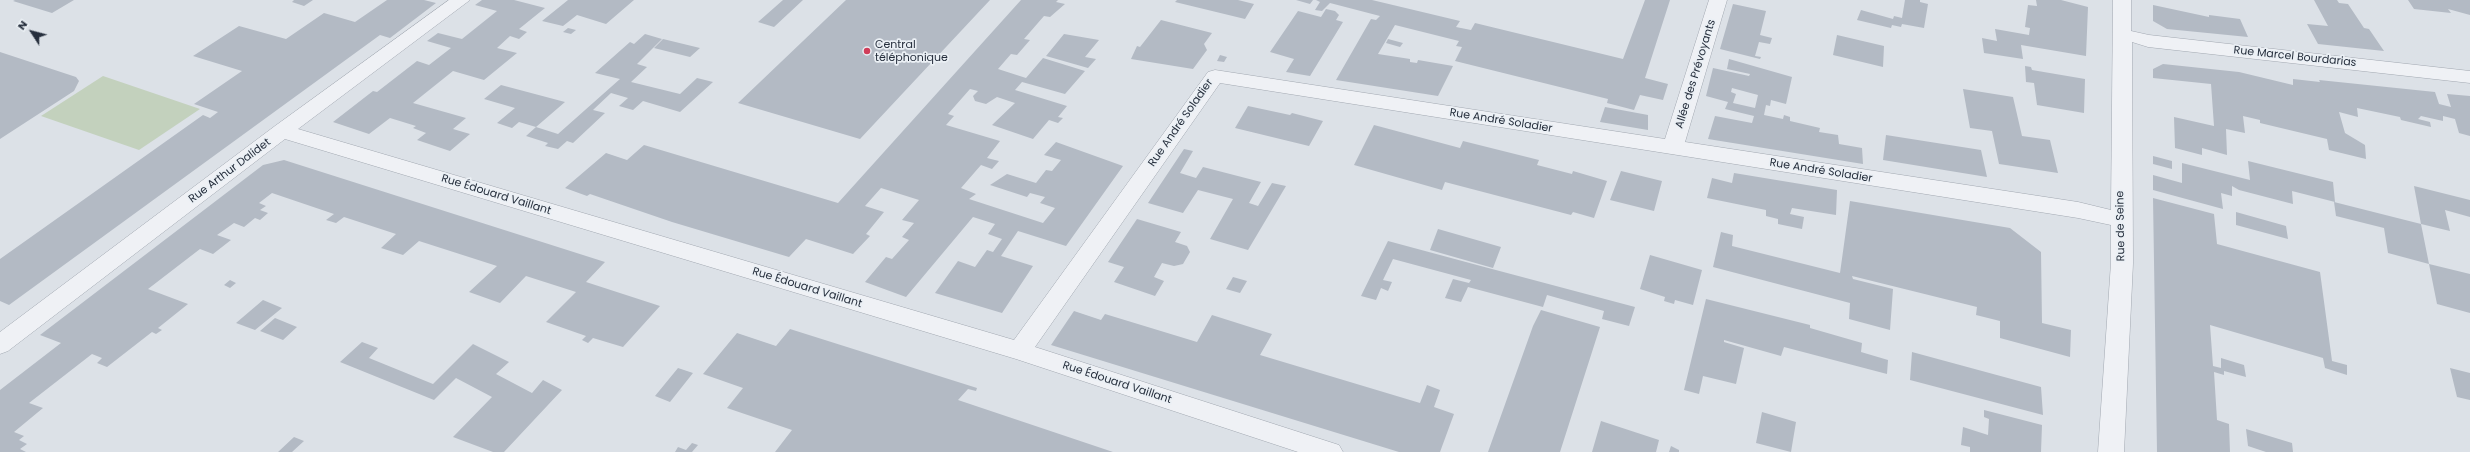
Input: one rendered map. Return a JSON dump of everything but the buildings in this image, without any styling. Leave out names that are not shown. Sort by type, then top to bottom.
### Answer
[{"type":"street","name":"Rue Arthur Dalidet","points":[[0,345],[282,131],[462,0]]},
{"type":"street","name":"Allée des Prévoyants","points":[[1673,148],[1718,0]]},
{"type":"street","name":"Rue de Seine","points":[[2112,452],[2122,263],[2122,0]]},
{"type":"street","name":"Rue Marcel Bourdarias","points":[[2122,34],[2148,41],[2470,77]]},
{"type":"street","name":"Rue André Soladier","points":[[1019,351],[1215,76],[2078,210],[2121,220]]},
{"type":"street","name":"Rue Édouard Vaillant","points":[[282,131],[1019,351],[1330,452]]},
{"type":"green space","points":[[103,76],[200,109],[139,150],[41,116]]},
{"type":"place","name":"Central téléphonique","points":[[867,51]]}]
